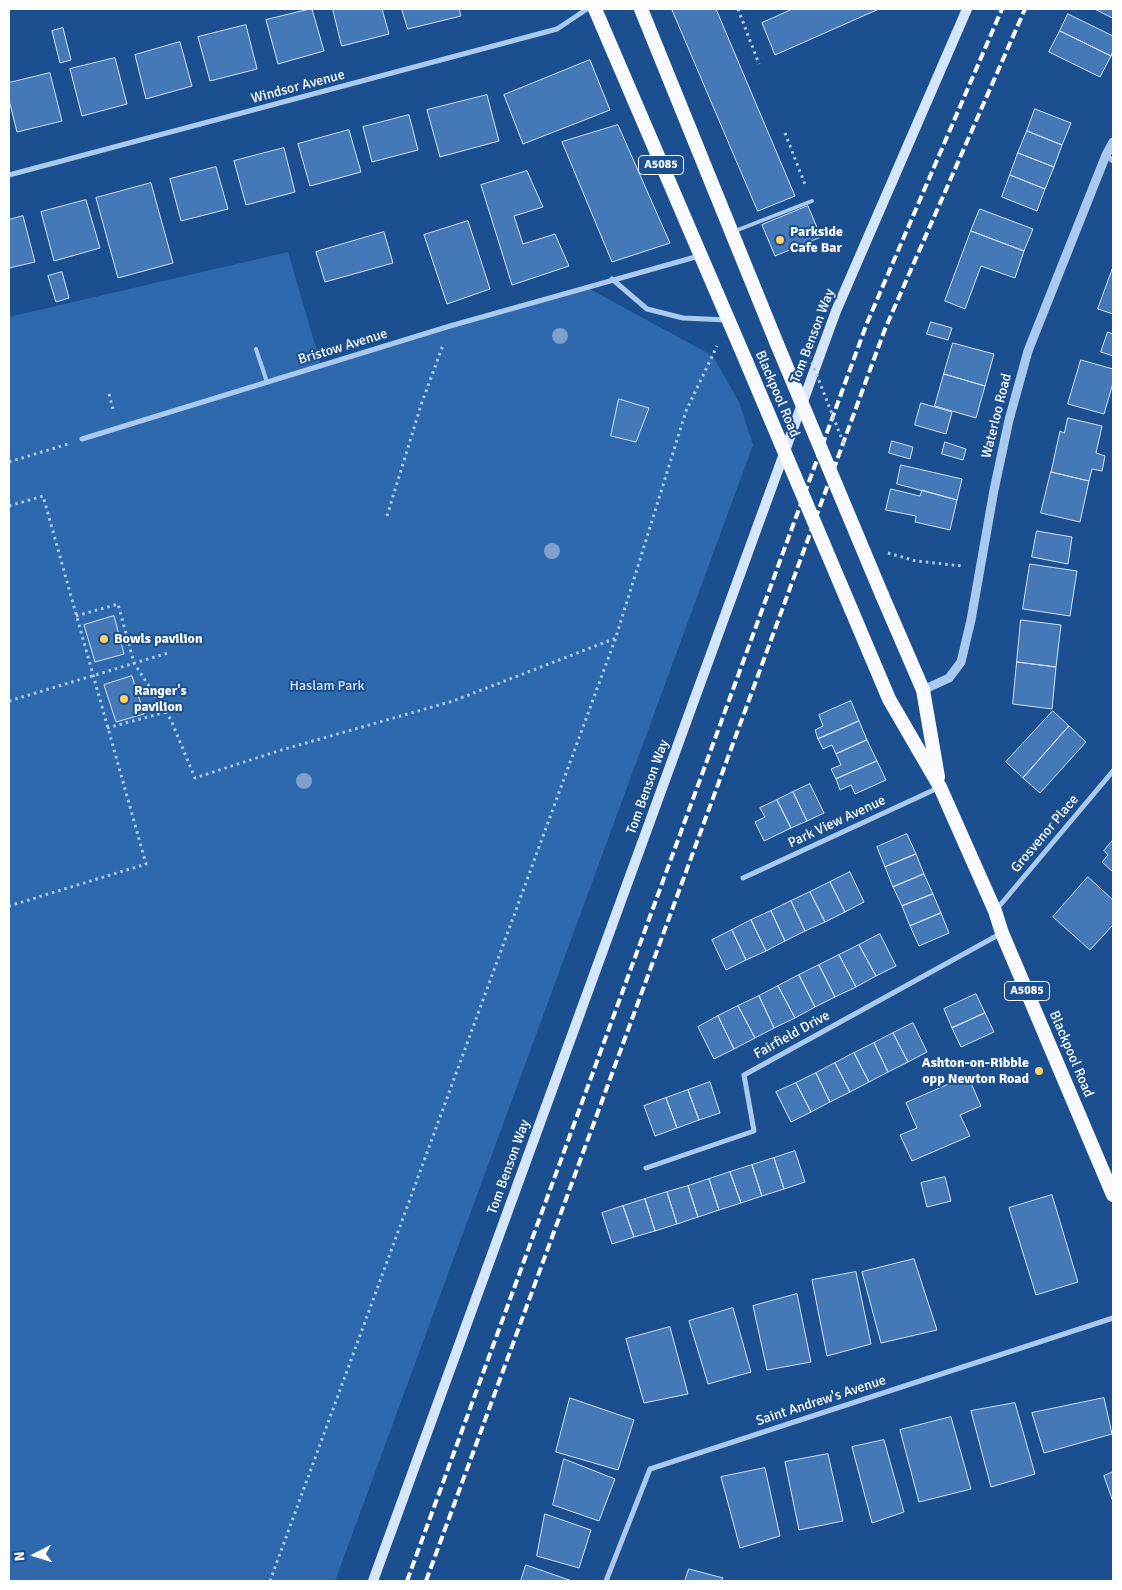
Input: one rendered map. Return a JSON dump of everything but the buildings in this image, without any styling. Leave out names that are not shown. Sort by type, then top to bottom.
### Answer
[{"type":"highway","name":"Blackpool Road","points":[[595,9],[889,698],[940,787],[995,911],[1002,933],[1113,1195]]},
{"type":"highway","name":"Blackpool Road","points":[[641,9],[731,233],[923,690],[940,787]]},
{"type":"main road","name":"Tom Benson Way","points":[[373,1581],[836,311],[967,9]]},
{"type":"street","name":"Windsor Avenue","points":[[9,175],[557,29],[587,9]]},
{"type":"street","name":"Waterloo Road","points":[[923,690],[949,678],[961,662],[971,620],[1009,420],[1028,351],[1110,158],[1113,142]]},
{"type":"street","name":"Bristow Avenue","points":[[82,439],[450,326],[612,279],[700,256]]},
{"type":"street","points":[[612,279],[647,309],[683,318],[728,320]]},
{"type":"street","name":"Grosvenor Place","points":[[995,911],[1113,771]]},
{"type":"street","name":"Park View Avenue","points":[[743,878],[940,787]]},
{"type":"street","name":"Fairfield Drive","points":[[646,1168],[754,1131],[744,1075],[1002,933]]},
{"type":"street","name":"Saint Andrew's Avenue","points":[[606,1581],[650,1469],[1113,1318]]},
{"type":"lane","points":[[731,233],[812,201]]},
{"type":"lane","points":[[256,349],[267,382]]},
{"type":"path","points":[[738,9],[760,64]]},
{"type":"path","points":[[784,133],[812,201]]},
{"type":"path","points":[[270,1581],[616,637],[686,411],[728,320]]},
{"type":"path","points":[[387,516],[421,405],[450,326]]},
{"type":"path","points":[[9,462],[82,439]]},
{"type":"path","points":[[9,506],[43,496],[146,864],[9,906]]},
{"type":"path","points":[[887,553],[916,561],[980,569]]},
{"type":"path","points":[[76,616],[118,604],[134,663],[171,720],[195,778],[278,751],[453,701],[616,637]]},
{"type":"path","points":[[9,700],[168,653]]},
{"type":"path","points":[[107,728],[166,712]]},
{"type":"green space","name":"Haslam Park","points":[[288,252],[321,365],[586,287],[713,356],[739,402],[753,445],[335,1581],[9,1581],[9,317]]},
{"type":"railway","points":[[407,1581],[867,323],[1002,9]]},
{"type":"railway","points":[[426,1581],[885,329],[1025,9]]},
{"type":"place","name":"Parkside Cafe Bar","points":[[780,240]]},
{"type":"place","name":"Bowls pavilion","points":[[104,639]]},
{"type":"place","name":"Ranger's pavilion","points":[[124,699]]},
{"type":"place","name":"Ashton-on-Ribble opp Newton Road","points":[[1039,1071]]}]
